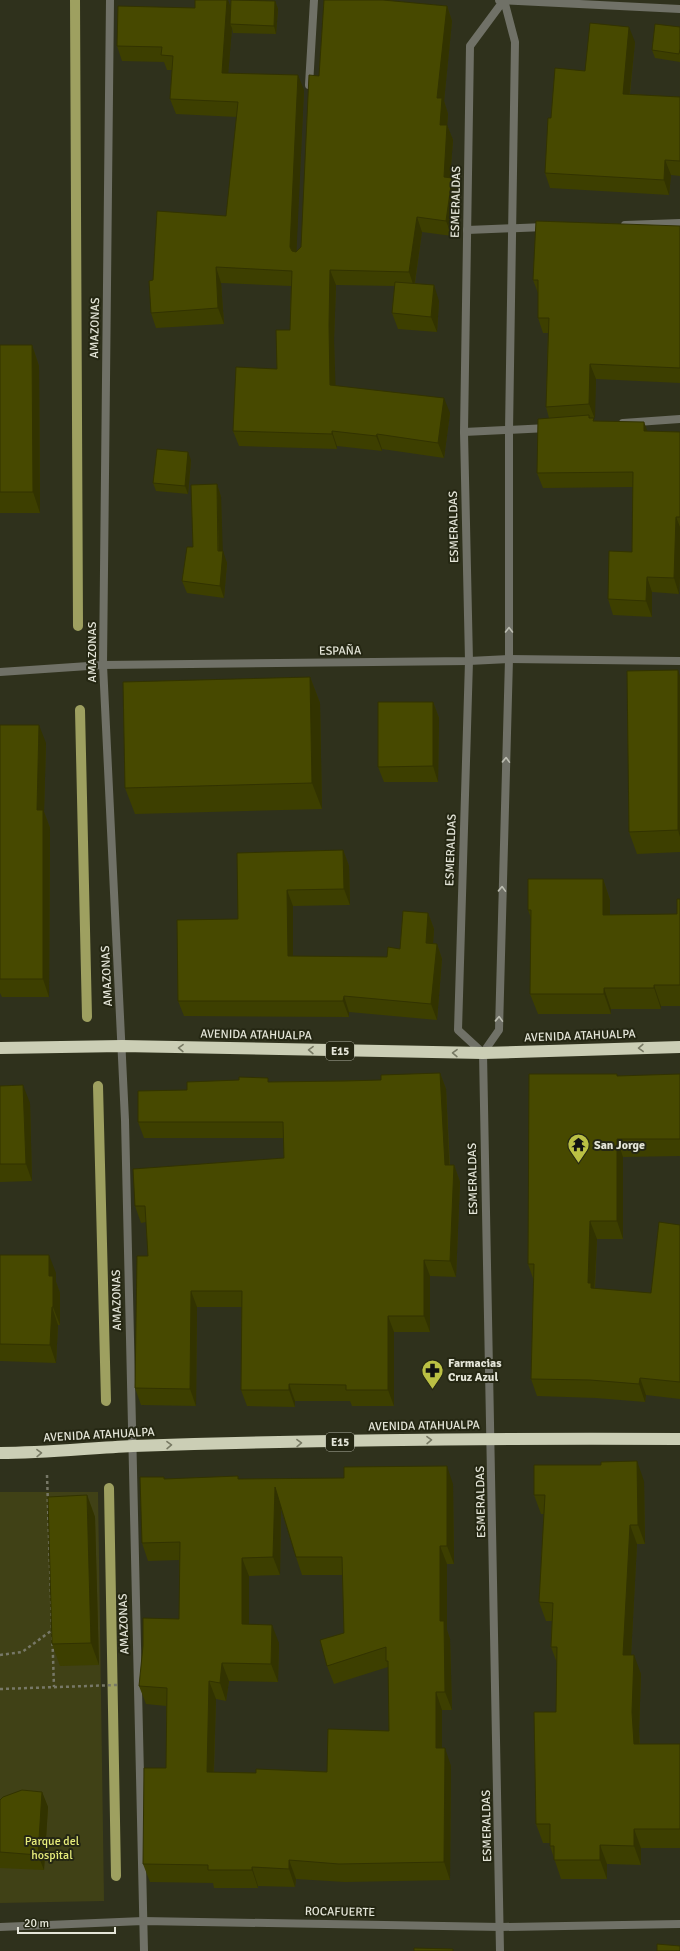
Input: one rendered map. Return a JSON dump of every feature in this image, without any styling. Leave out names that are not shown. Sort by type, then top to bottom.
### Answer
[{"type":"highway","name":"AVENIDA ATAHUALPA","points":[[0,1048],[122,1046],[482,1053],[680,1047]]},
{"type":"highway","name":"AVENIDA ATAHUALPA","points":[[0,1453],[45,1453],[131,1446],[491,1438],[680,1439]]},
{"type":"street","name":"AMAZONAS","points":[[110,0],[103,665],[122,1046],[144,1951]]},
{"type":"street","points":[[309,95],[314,0]]},
{"type":"street","points":[[498,0],[680,9]]},
{"type":"street","points":[[482,1053],[499,1030],[509,659],[509,431],[516,42],[504,0]]},
{"type":"street","name":"ESMERALDAS","points":[[500,1951],[501,1927],[482,1053],[458,1030],[469,661],[464,432],[470,46],[504,0]]},
{"type":"street","points":[[616,225],[680,223]]},
{"type":"street","points":[[467,230],[552,227]]},
{"type":"street","points":[[618,423],[680,419]]},
{"type":"street","points":[[464,432],[555,428]]},
{"type":"street","name":"ESPAÑA","points":[[0,672],[103,665],[469,661],[509,659],[680,661]]},
{"type":"street","name":"ROCAFUERTE","points":[[0,1927],[143,1921],[501,1927],[680,1924]]},
{"type":"path","points":[[45,1453],[48,1492],[51,1631],[54,1687]]},
{"type":"path","points":[[0,1655],[22,1652],[51,1631]]},
{"type":"path","points":[[0,1688],[138,1684]]},
{"type":"green space","name":"Parque del hospital","points":[[0,1492],[98,1492],[104,1901],[0,1903]]},
{"type":"building","points":[[195,0],[227,0],[222,73],[298,75],[290,247],[292,251],[296,252],[301,247],[309,75],[319,76],[324,0],[383,0],[447,6],[437,98],[442,98],[440,125],[447,125],[444,177],[452,178],[446,221],[417,217],[409,272],[330,270],[330,385],[444,398],[438,443],[377,434],[376,436],[332,431],[332,434],[233,431],[236,367],[277,369],[276,330],[290,330],[292,271],[216,267],[218,308],[151,313],[149,281],[153,280],[157,211],[226,216],[238,102],[170,99],[173,56],[161,55],[162,47],[117,46],[118,6],[195,8]]},
{"type":"building","points":[[231,0],[275,1],[274,26],[230,24]]},
{"type":"building","points":[[590,23],[629,27],[623,94],[680,97],[680,161],[665,160],[664,180],[545,173],[548,118],[551,118],[555,68],[585,71]]},
{"type":"building","points":[[655,24],[680,27],[679,54],[652,50]]},
{"type":"building","points":[[536,221],[680,226],[680,368],[590,364],[589,404],[546,407],[549,318],[538,318],[538,280],[533,280]]},
{"type":"building","points":[[395,282],[434,285],[431,317],[392,313]]},
{"type":"building","points":[[0,345],[32,345],[33,492],[0,492]]},
{"type":"building","points":[[589,415],[589,418],[594,418],[593,421],[644,422],[644,431],[680,432],[680,517],[676,517],[674,578],[647,577],[646,601],[608,599],[609,551],[632,552],[633,472],[537,473],[538,419]]},
{"type":"building","points":[[157,449],[188,452],[185,486],[153,483]]},
{"type":"building","points":[[217,484],[218,551],[223,551],[220,586],[182,581],[187,547],[193,547],[191,485]]},
{"type":"building","points":[[678,670],[678,830],[629,832],[627,671]]},
{"type":"building","points":[[310,677],[312,783],[125,788],[123,682]]},
{"type":"building","points":[[378,702],[433,702],[433,766],[378,767]]},
{"type":"building","points":[[0,725],[39,725],[37,810],[43,810],[43,979],[0,979]]},
{"type":"building","points":[[343,850],[344,889],[287,890],[288,956],[387,957],[388,947],[400,949],[403,911],[428,913],[426,943],[437,944],[431,1004],[344,996],[343,1001],[178,1001],[177,920],[238,919],[237,853]]},
{"type":"building","points":[[528,879],[603,879],[603,915],[677,914],[677,899],[680,899],[680,985],[654,985],[654,988],[604,988],[604,994],[530,994],[531,910],[528,910]]},
{"type":"building","points":[[440,1073],[445,1165],[454,1165],[450,1261],[424,1260],[424,1316],[388,1316],[388,1390],[346,1390],[346,1385],[289,1384],[289,1390],[241,1390],[242,1291],[191,1291],[190,1389],[135,1388],[137,1256],[148,1256],[145,1206],[135,1206],[133,1169],[284,1158],[283,1122],[138,1122],[138,1091],[187,1090],[187,1082],[239,1080],[239,1077],[268,1078],[268,1082],[345,1081],[381,1080],[381,1075]]},
{"type":"building","points":[[529,1074],[617,1074],[617,1076],[680,1074],[680,1139],[617,1139],[617,1221],[590,1221],[588,1283],[591,1283],[591,1288],[651,1293],[659,1222],[680,1225],[680,1382],[640,1378],[639,1384],[590,1380],[531,1379],[534,1264],[528,1264]]},
{"type":"building","points":[[23,1085],[26,1164],[0,1164],[0,1086]]},
{"type":"building","points":[[0,1255],[49,1255],[49,1276],[53,1276],[53,1307],[50,1345],[0,1344]]},
{"type":"building","points":[[637,1461],[638,1525],[630,1525],[623,1655],[634,1655],[632,1712],[634,1744],[680,1744],[680,1829],[634,1829],[634,1846],[600,1845],[600,1860],[554,1860],[554,1846],[550,1846],[550,1824],[536,1824],[534,1712],[556,1712],[557,1647],[551,1647],[553,1603],[539,1602],[545,1495],[534,1495],[534,1465],[601,1465],[601,1462]]},
{"type":"building","points":[[447,1466],[447,1546],[440,1546],[440,1621],[444,1621],[445,1692],[436,1692],[436,1748],[445,1748],[444,1862],[339,1864],[289,1860],[289,1869],[252,1867],[252,1870],[208,1870],[208,1865],[143,1864],[144,1768],[166,1768],[167,1688],[139,1686],[143,1646],[143,1618],[179,1619],[180,1542],[142,1543],[140,1477],[164,1477],[164,1479],[238,1476],[238,1479],[344,1478],[344,1467]],"holes":[[[275,1487],[296,1557],[342,1557],[344,1633],[320,1640],[327,1666],[386,1647],[386,1661],[388,1661],[389,1731],[328,1729],[327,1772],[256,1769],[256,1773],[207,1772],[209,1681],[220,1683],[222,1663],[271,1664],[272,1625],[242,1624],[242,1558],[273,1557]]]},
{"type":"building","points":[[87,1495],[91,1643],[52,1644],[48,1497]]},
{"type":"building","points":[[22,1790],[42,1792],[38,1855],[0,1852],[0,1800],[3,1797]]},
{"type":"building","points":[[657,1944],[680,1946],[680,1951],[657,1951]]},
{"type":"building","points":[[414,1948],[453,1949],[453,1951],[414,1951]]},
{"type":"waterway","points":[[75,0],[78,626]]},
{"type":"waterway","points":[[80,710],[87,1017]]},
{"type":"waterway","points":[[98,1086],[106,1401]]},
{"type":"waterway","points":[[109,1488],[116,1876]]},
{"type":"place","name":"San Jorge","points":[[578,1164]]},
{"type":"place","name":"Farmacias Cruz Azul","points":[[433,1390]]}]
